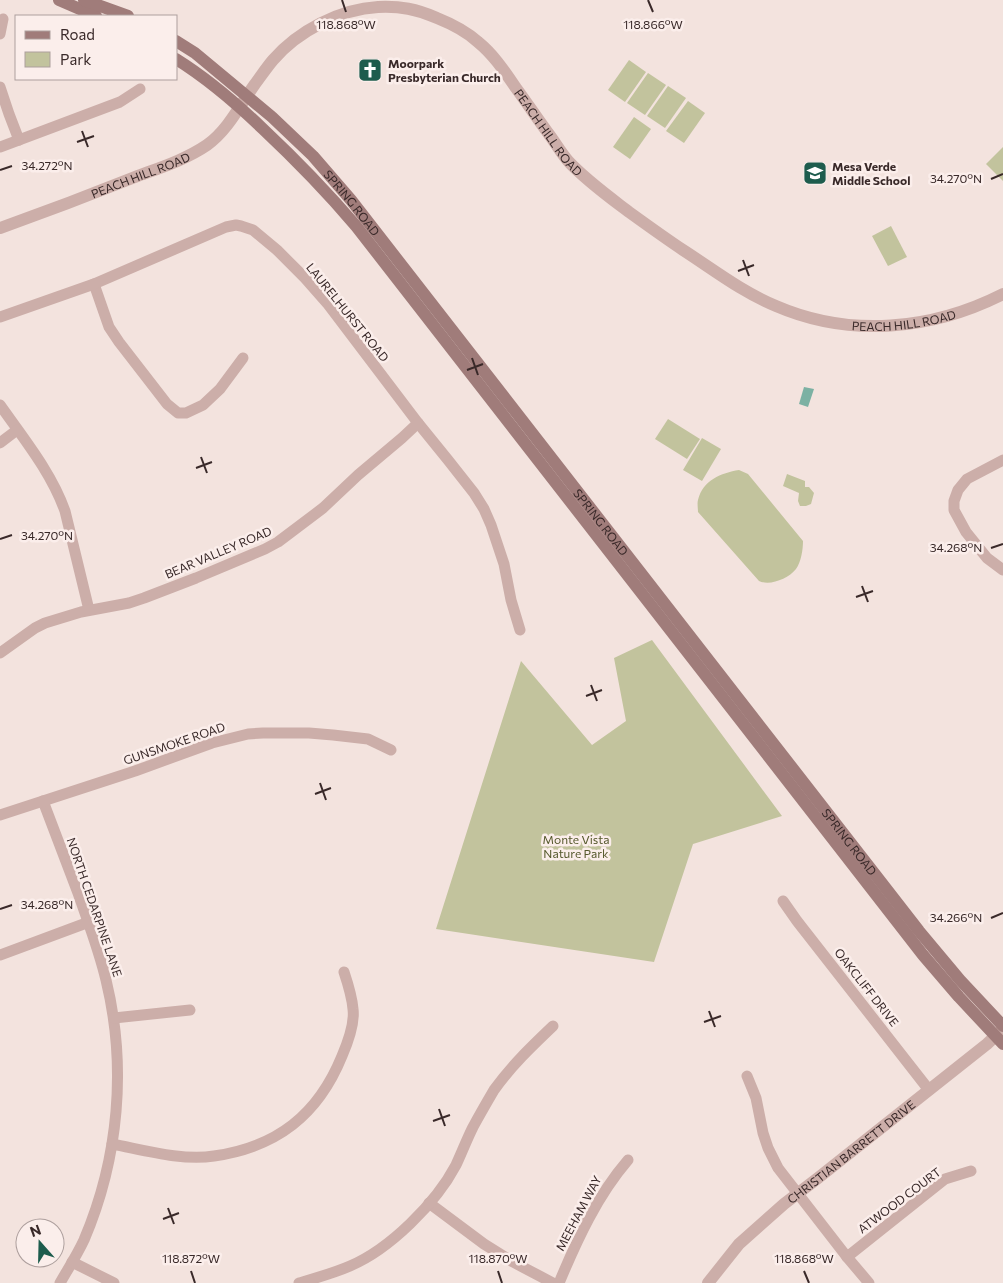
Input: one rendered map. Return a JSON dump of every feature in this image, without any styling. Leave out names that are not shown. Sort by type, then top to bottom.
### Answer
[{"type":"main road","points":[[59,0],[94,15]]},
{"type":"main road","points":[[84,0],[125,15]]},
{"type":"main road","name":"SPRING ROAD","points":[[178,42],[195,53],[272,116],[313,156],[351,200],[1001,1034]]},
{"type":"main road","name":"SPRING ROAD","points":[[178,60],[213,85],[292,156],[356,226],[923,955],[958,997],[1001,1034]]},
{"type":"street","name":"PEACH HILL ROAD","points":[[0,228],[171,163],[207,144],[220,134],[274,59],[298,37],[310,29],[357,10],[375,7],[408,8],[424,12],[450,24],[477,40],[498,63],[566,159],[599,189],[671,242],[735,285],[774,305],[817,319],[885,327],[938,319],[1003,294]]},
{"type":"street","points":[[0,34],[2,19]]},
{"type":"street","points":[[0,87],[19,140]]},
{"type":"street","points":[[0,147],[120,102],[140,89]]},
{"type":"street","name":"LAURELHURST ROAD","points":[[0,317],[94,284],[226,227],[236,225],[253,230],[277,250],[327,303],[474,493],[491,525],[504,564],[510,600],[520,630]]},
{"type":"street","points":[[94,284],[109,327],[167,404],[178,413],[191,411],[203,405],[214,396],[243,358]]},
{"type":"street","points":[[0,405],[39,461],[60,497],[89,610]]},
{"type":"street","name":"BEAR VALLEY ROAD","points":[[0,653],[35,628],[89,610],[129,603],[144,598],[196,578],[278,542],[323,508],[418,423]]},
{"type":"street","points":[[0,444],[17,430]]},
{"type":"street","points":[[1003,460],[967,479],[958,490],[954,501],[954,510],[966,532],[987,558],[1003,570]]},
{"type":"street","name":"GUNSMOKE ROAD","points":[[0,815],[135,771],[212,742],[248,734],[309,733],[333,735],[368,739],[390,750]]},
{"type":"street","name":"NORTH CEDARPINE LANE","points":[[43,801],[89,922],[106,979],[114,1018],[118,1075],[117,1103],[108,1166],[83,1242],[60,1283]]},
{"type":"street","name":"OAKCLIFF DRIVE","points":[[783,901],[929,1090]]},
{"type":"street","points":[[0,955],[89,922]]},
{"type":"street","points":[[112,1144],[167,1154],[194,1157],[213,1156],[259,1145],[290,1127],[313,1107],[320,1098],[337,1069],[345,1050],[351,1029],[353,1010],[344,972]]},
{"type":"street","points":[[114,1018],[190,1010]]},
{"type":"street","points":[[299,1283],[331,1274],[350,1266],[375,1253],[404,1229],[429,1203],[448,1178],[473,1127],[496,1088],[520,1058],[553,1026]]},
{"type":"street","name":"CHRISTIAN BARRETT DRIVE","points":[[708,1283],[739,1244],[784,1204],[1001,1034]]},
{"type":"street","points":[[747,1076],[756,1098],[768,1148],[778,1168],[869,1283]]},
{"type":"street","name":"MEEHAM WAY","points":[[559,1283],[573,1250],[607,1186],[628,1160]]},
{"type":"street","name":"ATWOOD COURT","points":[[847,1257],[945,1180],[971,1171]]},
{"type":"street","points":[[429,1203],[484,1244],[553,1283]]},
{"type":"street","points":[[72,1262],[114,1283]]},
{"type":"green space","points":[[629,60],[646,72],[625,102],[608,90]]},
{"type":"green space","points":[[648,73],[666,85],[645,115],[627,103]]},
{"type":"green space","points":[[668,86],[686,98],[665,128],[647,116]]},
{"type":"green space","points":[[688,101],[705,113],[684,143],[666,131]]},
{"type":"green space","points":[[634,117],[651,129],[630,159],[613,147]]},
{"type":"green space","points":[[1003,147],[1003,181],[986,164]]},
{"type":"green space","points":[[891,226],[907,257],[888,266],[872,236]]},
{"type":"green space","points":[[668,419],[700,439],[687,459],[655,439]]},
{"type":"green space","points":[[702,438],[721,449],[702,481],[683,470]]},
{"type":"green space","points":[[739,470],[748,474],[803,541],[801,556],[796,569],[793,573],[779,581],[768,583],[759,581],[698,512],[698,500],[704,487],[719,476]]},
{"type":"green space","points":[[787,474],[805,481],[805,487],[809,487],[814,493],[811,504],[800,506],[798,501],[799,493],[783,486]]},
{"type":"green space","name":"Monte Vista Nature Park","points":[[652,640],[782,816],[693,844],[654,962],[436,929],[521,661],[592,745],[626,721],[614,658]]},
{"type":"water","points":[[804,387],[814,389],[808,407],[799,404]]},
{"type":"place","name":"Moorpark Presbyterian Church","points":[[370,70]]},
{"type":"place","name":"Mesa Verde Middle School","points":[[815,173]]}]
